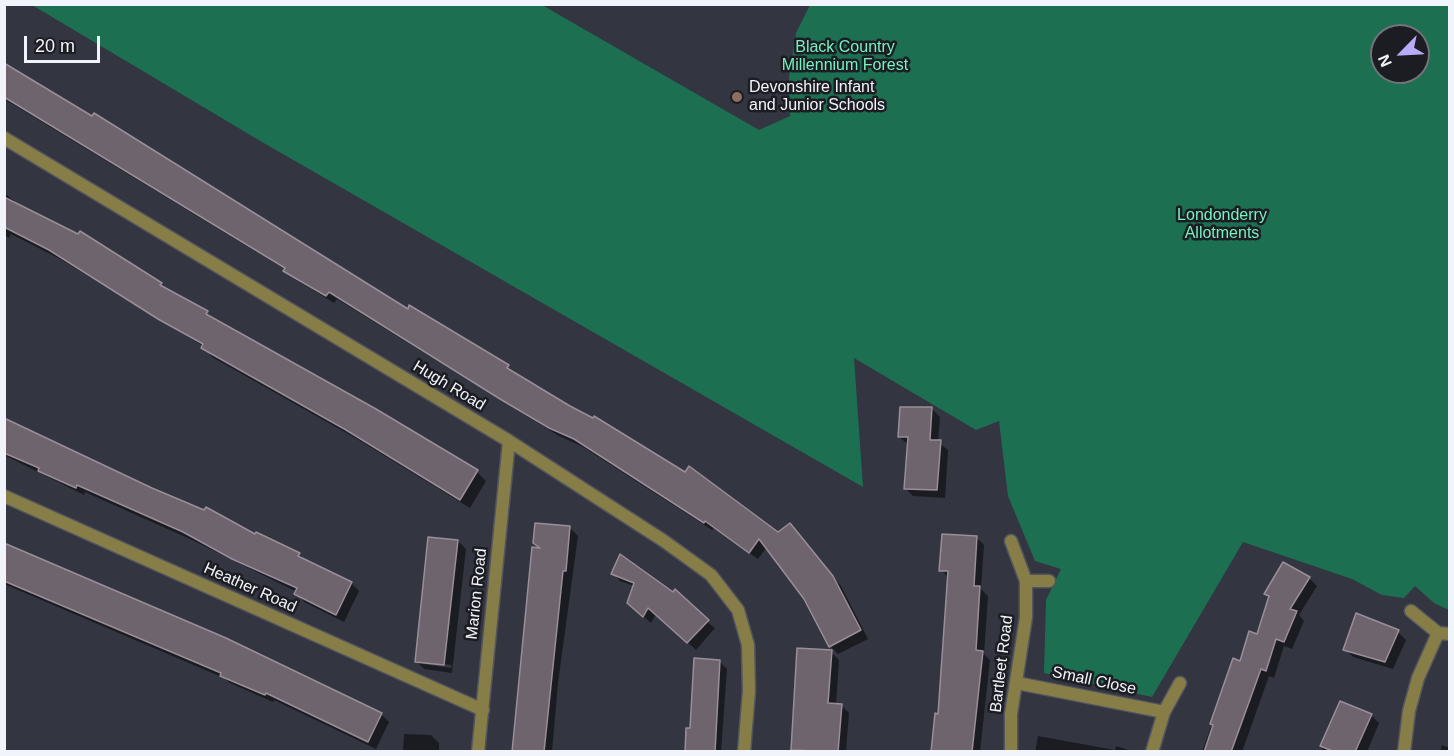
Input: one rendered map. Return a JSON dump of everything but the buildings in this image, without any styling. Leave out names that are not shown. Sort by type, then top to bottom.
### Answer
[{"type":"street","name":"Hugh Road","points":[[4,138],[509,441],[664,541],[711,575],[738,610],[748,645],[749,691],[744,752]]},
{"type":"street","name":"Marion Road","points":[[478,752],[509,441]]},
{"type":"street","name":"Heather Road","points":[[4,496],[483,710]]},
{"type":"street","name":"Bartleet Road","points":[[1011,541],[1026,581],[1026,617],[1011,714],[1011,752]]},
{"type":"street","points":[[1026,581],[1049,581]]},
{"type":"street","points":[[1404,752],[1409,711],[1418,678],[1444,634],[1412,611]]},
{"type":"street","points":[[1152,752],[1164,712],[1179,682]]},
{"type":"street","name":"Small Close","points":[[1017,683],[1164,712]]},
{"type":"green space","name":"Londonderry Allotments","points":[[32,5],[542,5],[759,130],[790,116],[789,77],[796,33],[810,5],[1449,5],[1449,610],[1434,603],[1415,586],[1404,598],[1382,595],[1352,579],[1243,542],[1152,697],[1044,673],[1046,600],[1061,569],[1035,561],[1008,496],[999,421],[976,430],[854,358],[863,487],[262,142]]},
{"type":"place","name":"Devonshire Infant and Junior Schools","points":[[737,97]]},
{"type":"park label","name":"Black Country Millennium Forest","points":[[845,57]]}]
